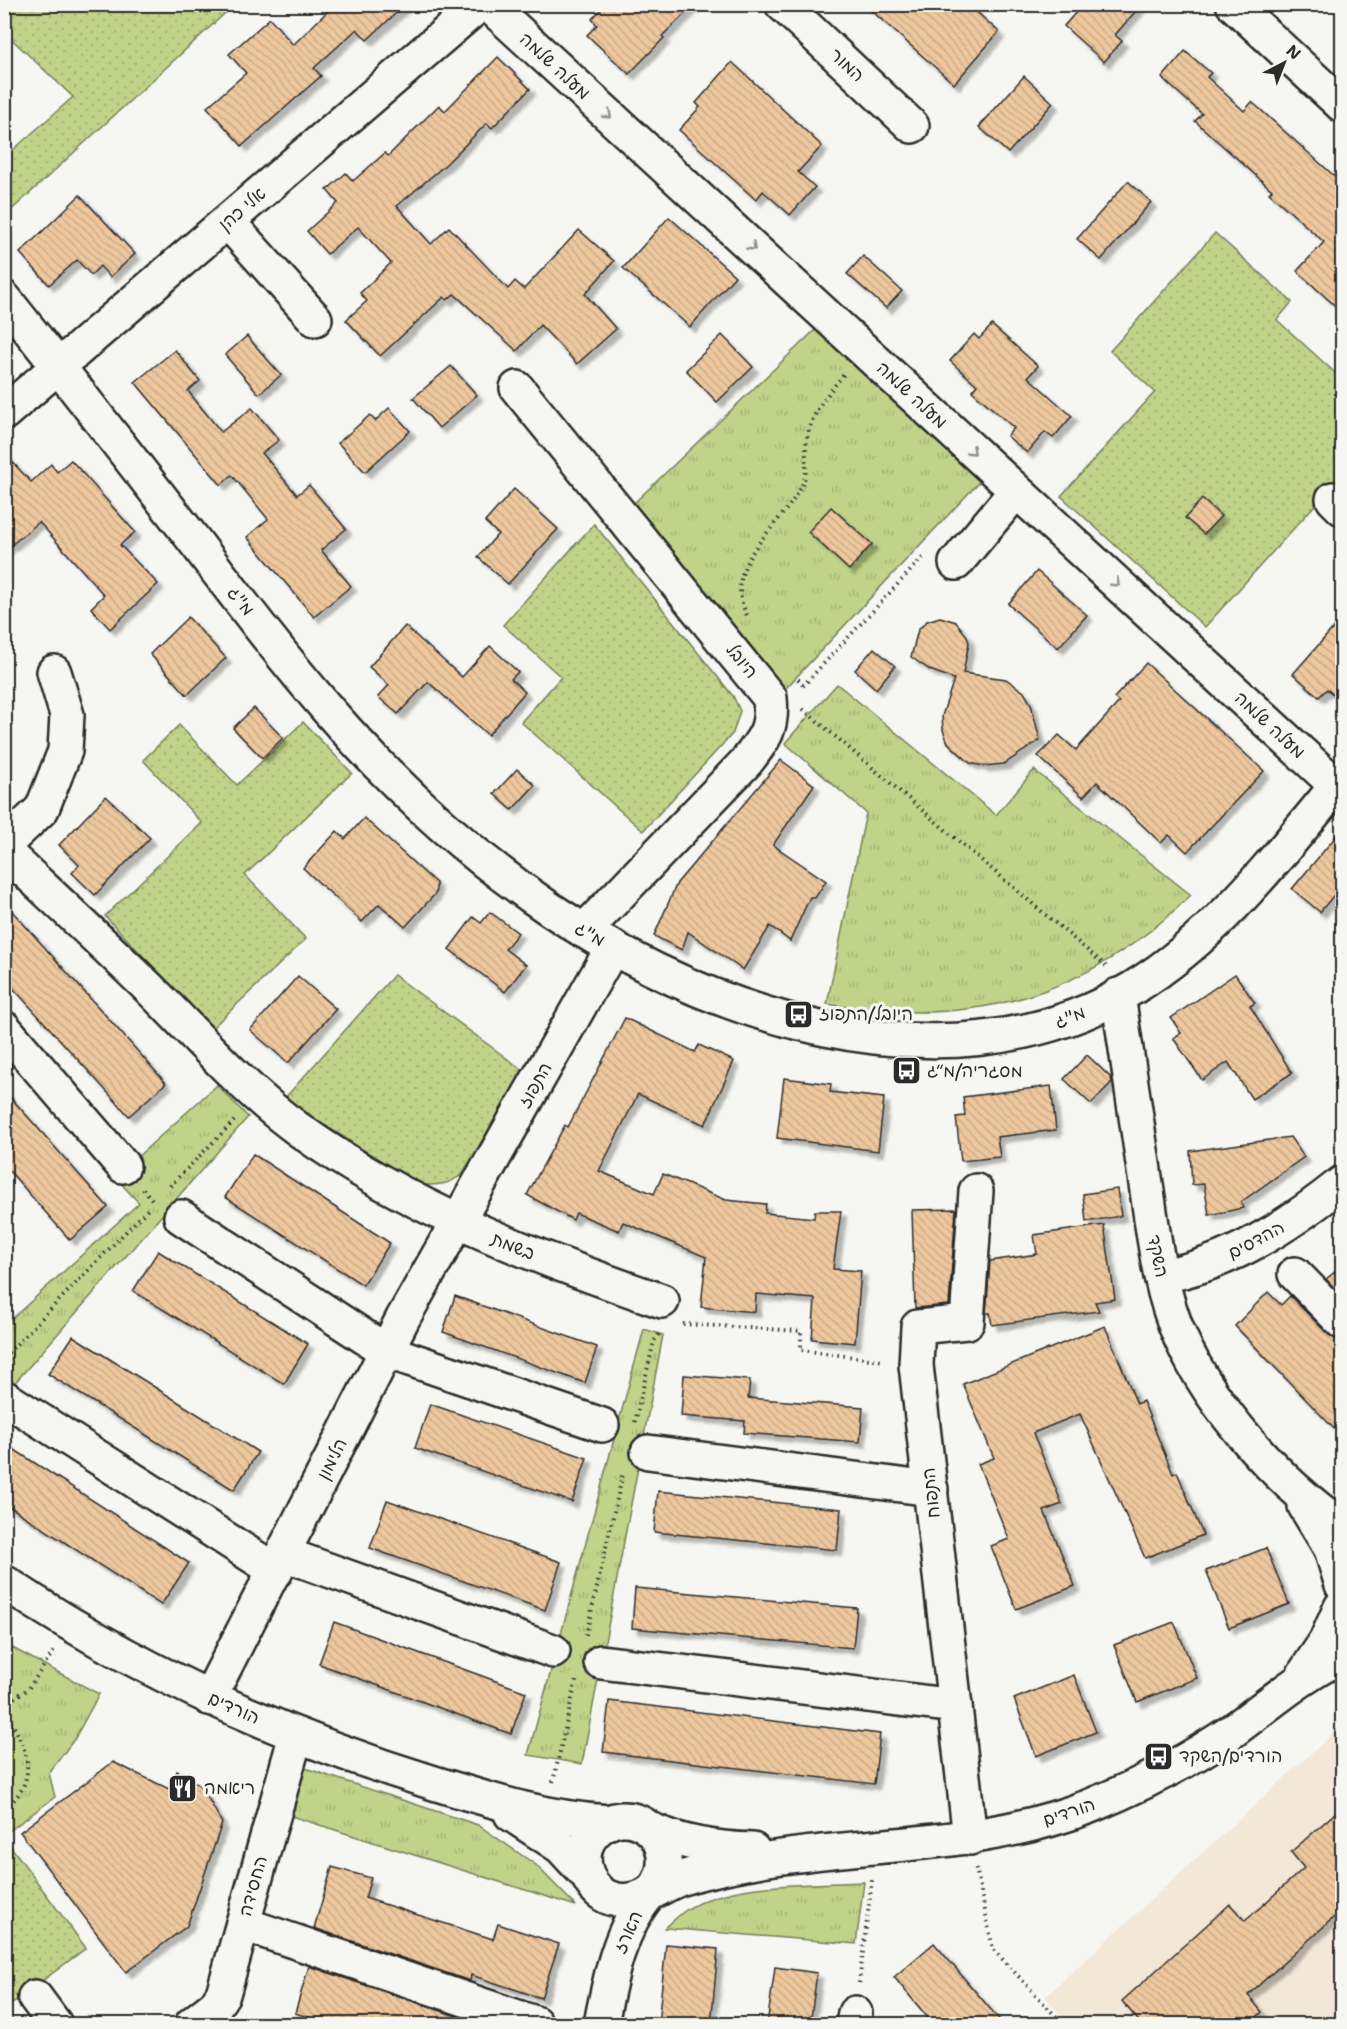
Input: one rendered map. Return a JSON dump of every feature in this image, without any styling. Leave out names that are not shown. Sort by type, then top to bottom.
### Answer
[{"type":"street","name":"אלי כהן","points":[[4,413],[480,4]]},
{"type":"street","name":"מעלה שלמה","points":[[488,4],[1016,491],[1340,782]]},
{"type":"street","name":"המור","points":[[782,4],[912,126]]},
{"type":"street","points":[[1233,4],[1342,105]]},
{"type":"street","points":[[228,222],[315,319]]},
{"type":"street","name":"מ\"ג","points":[[4,298],[276,647],[330,712],[386,772],[445,828],[507,879],[584,931],[640,963],[712,995],[788,1021],[867,1038],[930,1042],[987,1039],[1039,1029],[1088,1012],[1125,992],[1176,957],[1218,920],[1261,876],[1340,782]]},
{"type":"street","name":"היובל","points":[[517,388],[770,698],[782,709]]},
{"type":"street","points":[[941,559],[1016,491]]},
{"type":"street","points":[[4,845],[42,809],[65,751],[67,715],[54,672]]},
{"type":"street","points":[[584,931],[747,761],[782,709]]},
{"type":"street","name":"בשמת","points":[[4,851],[151,990],[257,1097],[337,1156],[417,1203],[456,1222],[666,1312]]},
{"type":"street","name":"התפוז","points":[[456,1222],[613,947]]},
{"type":"street","name":"השקד","points":[[1125,992],[1161,1276],[1180,1338],[1206,1385],[1237,1426],[1288,1480],[1342,1526]]},
{"type":"street","points":[[4,1028],[123,1166]]},
{"type":"street","name":"ההדסים","points":[[1161,1276],[1199,1267],[1256,1242],[1292,1220],[1342,1183]]},
{"type":"street","name":"התפוח","points":[[970,1838],[916,1365],[918,1327],[967,1322],[976,1191]]},
{"type":"street","points":[[168,1210],[386,1350],[603,1425]]},
{"type":"street","name":"הלימון","points":[[209,1698],[386,1350],[456,1222]]},
{"type":"street","points":[[1295,1274],[1342,1322]]},
{"type":"street","points":[[5,1398],[280,1562],[553,1651]]},
{"type":"street","points":[[636,1447],[931,1490]]},
{"type":"street","name":"השקד","points":[[1288,1480],[1326,1539],[1342,1597]]},
{"type":"street","name":"הורדים","points":[[4,1582],[125,1656],[209,1698],[296,1735],[387,1769],[481,1798],[546,1814],[610,1822]]},
{"type":"street","name":"הורדים","points":[[1295,1685],[1326,1641],[1342,1597]]},
{"type":"street","name":"הורדים","points":[[653,1890],[716,1868],[812,1854],[970,1838],[1050,1820],[1123,1792],[1193,1755],[1295,1685],[1342,1656]]},
{"type":"street","points":[[588,1658],[955,1706]]},
{"type":"street","name":"החסידה","points":[[192,2025],[215,2006],[223,1994],[296,1735]]},
{"type":"street","name":"הורדים","points":[[481,1798],[551,1839],[575,1860],[590,1880]]},
{"type":"street","points":[[629,1820],[652,1830],[660,1840],[665,1858],[662,1877],[653,1890],[633,1900],[621,1901],[603,1894],[590,1880],[584,1856],[587,1844],[599,1828],[610,1822],[629,1820]]},
{"type":"street","name":"הורדים","points":[[652,1830],[671,1838],[700,1845],[812,1854]]},
{"type":"street","name":"הארז","points":[[590,1880],[607,1927],[610,1975]]},
{"type":"street","name":"הארז","points":[[601,2025],[610,1975],[626,1931],[653,1890]]},
{"type":"street","points":[[243,1924],[535,2023]]},
{"type":"street","points":[[35,1996],[55,2025]]},
{"type":"path","points":[[749,621],[740,602],[740,585],[745,565],[793,501],[804,482],[812,417],[864,351]]},
{"type":"path","points":[[941,559],[782,709],[1125,992]]},
{"type":"path","points":[[796,678],[804,686]]},
{"type":"path","points":[[4,1357],[168,1210],[257,1097]]},
{"type":"path","points":[[123,1166],[168,1210]]},
{"type":"path","points":[[546,1814],[588,1658],[636,1447],[654,1341],[666,1312],[801,1331],[801,1350],[916,1365]]},
{"type":"path","points":[[4,1704],[28,1689],[72,1625]]},
{"type":"path","points":[[4,1712],[22,1737],[28,1764],[23,1789],[4,1809]]},
{"type":"path","points":[[970,1838],[993,1949],[1063,2025]]},
{"type":"path","points":[[854,2019],[876,1848]]},
{"type":"shaded area","points":[[1342,1725],[1342,2024],[1070,2024],[1045,1997]]},
{"type":"green space","points":[[5,4],[234,5],[5,216],[5,157],[73,97],[5,33]]},
{"type":"green space","points":[[1215,233],[1292,302],[1277,320],[1342,379],[1342,475],[1205,627],[1061,496],[1155,392],[1110,351]]},
{"type":"green space","points":[[816,329],[980,481],[785,689],[634,503]]},
{"type":"green space","points":[[594,524],[733,696],[740,711],[733,733],[643,831],[521,722],[561,677],[503,625]]},
{"type":"green space","points":[[837,684],[996,815],[1034,770],[1191,895],[1151,930],[1110,959],[1067,981],[1023,997],[977,1008],[929,1012],[879,1011],[827,1004],[866,813],[785,743]]},
{"type":"green space","points":[[303,722],[352,773],[245,875],[306,939],[212,1028],[105,916],[202,823],[143,760],[179,725],[237,785]]},
{"type":"green space","points":[[394,975],[524,1071],[462,1174],[447,1183],[418,1185],[284,1099]]},
{"type":"green space","points":[[217,1085],[248,1117],[5,1394],[5,1325],[139,1203],[115,1177]]},
{"type":"green space","points":[[644,1329],[663,1335],[582,1764],[528,1755]]},
{"type":"green space","points":[[5,1644],[99,1694],[75,1738],[49,1773],[55,1797],[5,1834]]},
{"type":"green space","points":[[302,1767],[478,1825],[536,1865],[576,1906],[291,1816]]},
{"type":"green space","points":[[9,1844],[86,1948],[5,2009],[16,2024],[5,2024],[4,1848]]},
{"type":"green space","points":[[864,1882],[856,1944],[665,1928],[686,1910],[725,1894],[772,1886]]},
{"type":"building","points":[[335,4],[406,4],[367,40],[357,29],[314,68],[321,76],[242,146],[207,107],[246,73],[229,54],[270,18],[293,45]]},
{"type":"building","points":[[606,4],[695,4],[662,36],[664,38],[629,74],[587,35],[597,25],[592,19]]},
{"type":"building","points":[[864,4],[968,4],[999,32],[954,84]]},
{"type":"building","points":[[1083,4],[1142,4],[1115,35],[1122,41],[1104,62],[1064,26]]},
{"type":"building","points":[[1185,51],[1211,73],[1207,77],[1244,111],[1252,102],[1342,183],[1342,312],[1297,271],[1324,242],[1269,193],[1272,190],[1195,121],[1202,114],[1162,78]]},
{"type":"building","points":[[498,57],[530,89],[492,128],[487,123],[445,165],[397,206],[431,244],[449,227],[508,289],[515,281],[524,289],[579,230],[614,261],[585,294],[616,329],[577,364],[540,325],[517,351],[454,294],[447,300],[444,297],[380,356],[346,320],[367,301],[360,293],[391,263],[358,227],[327,254],[307,231],[338,203],[327,190],[346,173],[353,181],[385,153],[388,156],[439,105],[445,111]]},
{"type":"building","points":[[732,62],[822,146],[798,172],[815,187],[790,215],[763,191],[756,200],[679,130],[700,107],[696,103]]},
{"type":"building","points":[[1024,76],[1053,103],[1008,153],[979,127]]},
{"type":"building","points":[[1128,181],[1151,202],[1101,260],[1077,239]]},
{"type":"building","points":[[80,195],[135,254],[110,277],[100,266],[91,275],[77,260],[49,285],[20,253]]},
{"type":"building","points":[[669,217],[735,276],[690,327],[623,268]]},
{"type":"building","points":[[863,256],[902,291],[886,308],[847,274]]},
{"type":"building","points":[[992,325],[1038,366],[1028,377],[1072,416],[1053,438],[1045,432],[1027,453],[1007,436],[1014,428],[972,391],[977,385],[950,361],[974,334],[979,339]]},
{"type":"building","points":[[722,335],[753,367],[717,402],[686,370]]},
{"type":"building","points":[[247,336],[281,375],[259,394],[225,355]]},
{"type":"building","points":[[175,350],[200,381],[188,391],[221,432],[252,408],[279,440],[262,453],[297,495],[309,485],[346,529],[321,550],[351,586],[314,617],[247,537],[268,519],[232,475],[221,485],[135,382]]},
{"type":"building","points":[[451,366],[477,395],[439,428],[413,398]]},
{"type":"building","points":[[389,408],[410,431],[365,472],[338,443],[370,415],[375,421]]},
{"type":"building","points":[[4,453],[31,482],[51,464],[57,472],[71,460],[135,532],[120,545],[158,584],[110,629],[91,608],[104,595],[39,522],[4,551]]},
{"type":"building","points":[[514,489],[558,529],[508,584],[478,557],[498,534],[485,522]]},
{"type":"building","points":[[1202,499],[1221,516],[1204,534],[1185,518]]},
{"type":"building","points":[[831,507],[872,544],[849,570],[808,532]]},
{"type":"building","points":[[1037,571],[1087,615],[1058,648],[1008,604]]},
{"type":"building","points":[[188,617],[226,658],[187,695],[150,654]]},
{"type":"building","points":[[940,617],[956,622],[967,636],[969,643],[963,673],[1006,679],[1024,692],[1031,704],[1040,740],[1004,764],[984,766],[970,763],[948,743],[943,730],[942,716],[954,679],[930,670],[911,657],[918,630],[927,621]]},
{"type":"building","points":[[1342,618],[1342,703],[1327,689],[1319,697],[1293,674]]},
{"type":"building","points":[[405,626],[462,677],[490,646],[518,672],[511,679],[525,692],[488,735],[428,682],[398,714],[378,697],[389,685],[369,667]]},
{"type":"building","points":[[874,648],[895,666],[876,689],[855,670]]},
{"type":"building","points":[[1146,663],[1264,771],[1187,852],[1169,835],[1161,843],[1097,782],[1083,797],[1038,756],[1059,735],[1076,750],[1119,702],[1114,698]]},
{"type":"building","points":[[254,708],[283,738],[262,758],[233,728]]},
{"type":"building","points":[[781,760],[814,785],[773,845],[826,881],[815,898],[810,897],[790,941],[770,926],[743,970],[688,932],[682,950],[654,936],[677,883]]},
{"type":"building","points":[[517,769],[535,785],[512,810],[494,794]]},
{"type":"building","points":[[106,796],[150,838],[95,895],[72,873],[79,865],[59,845]]},
{"type":"building","points":[[364,818],[436,883],[436,893],[405,927],[379,904],[362,922],[303,868],[337,831],[345,839]]},
{"type":"building","points":[[1342,829],[1342,885],[1320,912],[1292,889]]},
{"type":"building","points":[[4,902],[166,1083],[129,1116],[4,978]]},
{"type":"building","points":[[490,912],[518,933],[505,949],[526,965],[505,992],[449,949],[473,917],[481,923]]},
{"type":"building","points":[[1235,974],[1255,1003],[1250,1006],[1292,1073],[1252,1099],[1228,1062],[1202,1080],[1173,1038],[1181,1033],[1171,1018]]},
{"type":"building","points":[[298,976],[336,1009],[288,1063],[250,1030]]},
{"type":"building","points":[[625,1018],[695,1052],[699,1045],[734,1061],[705,1125],[638,1094],[599,1171],[654,1194],[663,1174],[726,1200],[766,1204],[765,1213],[814,1218],[815,1211],[841,1211],[833,1269],[861,1271],[855,1343],[812,1339],[815,1299],[756,1294],[755,1312],[701,1307],[706,1257],[623,1222],[619,1231],[576,1213],[573,1220],[527,1195],[565,1125],[568,1127]]},
{"type":"building","points":[[1087,1055],[1111,1078],[1112,1082],[1091,1104],[1064,1079]]},
{"type":"building","points":[[784,1078],[831,1084],[830,1092],[884,1098],[878,1151],[777,1138]]},
{"type":"building","points":[[1051,1086],[1056,1130],[997,1137],[1000,1157],[961,1161],[956,1117],[965,1116],[963,1097]]},
{"type":"building","points":[[4,1090],[108,1207],[70,1240],[4,1165]]},
{"type":"building","points":[[1290,1137],[1304,1157],[1241,1202],[1243,1208],[1209,1215],[1204,1184],[1192,1185],[1190,1151]]},
{"type":"building","points":[[253,1154],[390,1243],[363,1285],[225,1197]]},
{"type":"building","points":[[1117,1189],[1121,1216],[1086,1222],[1083,1194]]},
{"type":"building","points":[[956,1209],[949,1305],[915,1308],[912,1210]]},
{"type":"building","points":[[1104,1225],[1115,1299],[1095,1302],[1099,1311],[992,1325],[990,1313],[986,1314],[990,1261],[1037,1254],[1034,1235]]},
{"type":"building","points":[[158,1251],[308,1344],[284,1384],[133,1291]]},
{"type":"building","points":[[1342,1266],[1342,1296],[1326,1279]]},
{"type":"building","points":[[1268,1292],[1281,1305],[1290,1296],[1329,1335],[1342,1340],[1342,1437],[1235,1326]]},
{"type":"building","points":[[455,1296],[597,1347],[585,1383],[443,1332]]},
{"type":"building","points":[[1105,1326],[1137,1404],[1143,1401],[1173,1474],[1177,1472],[1203,1535],[1145,1558],[1080,1414],[1033,1433],[1062,1504],[1044,1511],[1075,1586],[1016,1609],[991,1546],[1009,1539],[978,1464],[994,1458],[963,1384]]},
{"type":"building","points":[[73,1336],[258,1452],[234,1490],[48,1374]]},
{"type":"building","points":[[684,1375],[750,1380],[748,1398],[863,1407],[860,1442],[744,1433],[745,1421],[681,1416]]},
{"type":"building","points":[[430,1404],[587,1458],[572,1502],[415,1448]]},
{"type":"building","points":[[4,1443],[189,1563],[161,1605],[4,1503]]},
{"type":"building","points":[[658,1491],[841,1509],[837,1550],[654,1532]]},
{"type":"building","points":[[387,1500],[561,1562],[545,1610],[370,1548]]},
{"type":"building","points":[[1266,1548],[1289,1604],[1229,1628],[1206,1571]]},
{"type":"building","points":[[635,1588],[857,1608],[853,1648],[632,1628]]},
{"type":"building","points":[[334,1622],[526,1692],[511,1734],[319,1664]]},
{"type":"building","points":[[1174,1622],[1197,1678],[1137,1702],[1114,1645]]},
{"type":"building","points":[[1074,1675],[1096,1732],[1036,1756],[1014,1699]]},
{"type":"building","points":[[609,1701],[880,1734],[874,1784],[603,1752]]},
{"type":"building","points":[[113,1762],[171,1790],[177,1771],[202,1787],[222,1823],[187,1926],[126,1972],[20,1832]]},
{"type":"building","points":[[1342,1807],[1342,1910],[1248,1995],[1262,2012],[1249,2025],[1142,2025],[1122,2001],[1230,1904],[1245,1921],[1304,1868],[1291,1852]]},
{"type":"building","points":[[332,1867],[371,1878],[365,1898],[493,1939],[498,1924],[559,1944],[541,1998],[471,1975],[470,1981],[314,1928]]},
{"type":"building","points":[[934,1943],[1004,2025],[934,2025],[894,1977]]},
{"type":"building","points":[[666,1944],[718,1949],[711,2025],[658,2025]]},
{"type":"building","points":[[309,1966],[459,2017],[456,2025],[333,2025],[295,2013]]},
{"type":"building","points":[[775,1967],[817,1973],[810,2025],[767,2025]]},
{"type":"place","name":"היובל/התפוז","points":[[798,1014]]},
{"type":"place","name":"מסגריה/מ״ג","points":[[906,1071]]},
{"type":"place","name":"הורדים/השקד","points":[[1158,1756]]},
{"type":"place","name":"ריאמה","points":[[183,1788]]}]
